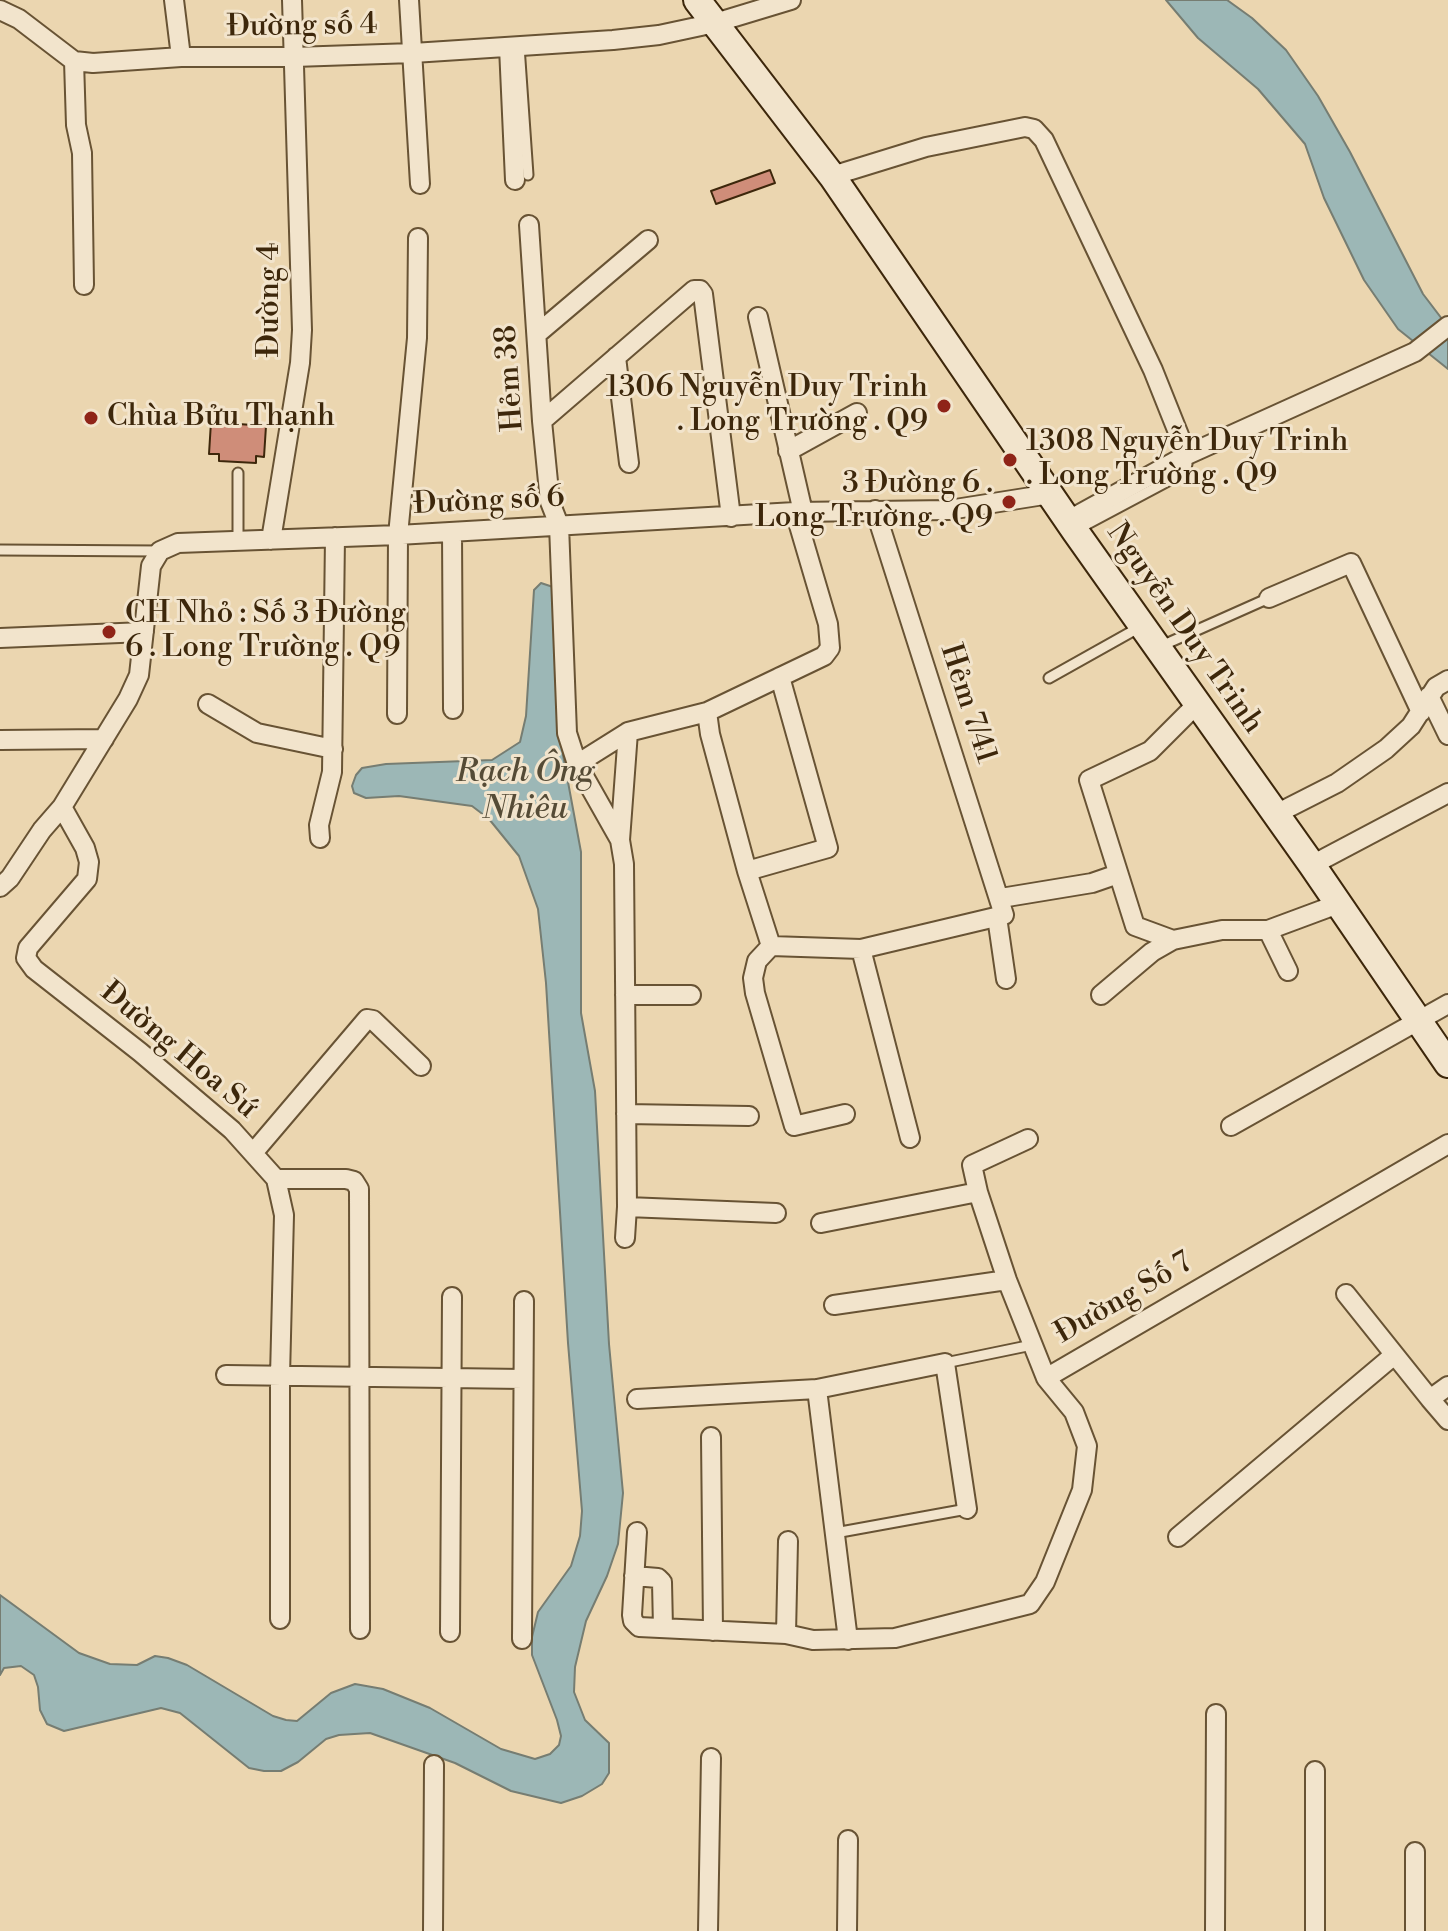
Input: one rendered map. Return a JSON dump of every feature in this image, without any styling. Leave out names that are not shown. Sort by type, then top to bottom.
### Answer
[{"type":"main road","name":"Nguyễn Duy Trinh","points":[[697,0],[832,176],[1448,1064]]},
{"type":"street","points":[[174,0],[181,57]]},
{"type":"street","name":"Đường 4","points":[[271,540],[300,363],[302,330],[292,0]]},
{"type":"street","points":[[409,0],[420,184]]},
{"type":"street","name":"Đường số 4","points":[[74,61],[93,63],[181,57],[413,53],[636,38],[715,23],[746,7],[791,0]]},
{"type":"street","points":[[0,10],[19,19],[74,61],[76,125],[82,153],[84,285]]},
{"type":"street","points":[[514,46],[522,178]]},
{"type":"street","points":[[832,176],[926,147],[1025,127],[1034,129],[1044,140],[1153,370],[1185,456]]},
{"type":"street","name":"Hẻm 38","points":[[529,225],[550,502],[559,525],[567,733],[577,764],[620,840]]},
{"type":"street","points":[[397,714],[398,535],[417,338],[418,238]]},
{"type":"street","points":[[537,334],[648,240]]},
{"type":"street","points":[[542,421],[694,290],[700,290],[703,294],[731,517]]},
{"type":"street","points":[[577,764],[628,732],[707,712],[824,656],[830,648],[828,624],[799,512],[758,317]]},
{"type":"street","points":[[1072,525],[1185,456],[1409,355],[1448,326]]},
{"type":"street","points":[[616,357],[629,463]]},
{"type":"street","points":[[788,451],[857,413]]},
{"type":"street","name":"Đường số 6","points":[[160,551],[178,543],[398,535],[799,512],[949,510],[1050,494]]},
{"type":"street","name":"Hẻm 7/41","points":[[875,510],[1001,910],[1006,979]]},
{"type":"street","points":[[452,532],[453,709]]},
{"type":"street","points":[[320,838],[319,825],[332,772],[335,537]]},
{"type":"street","points":[[0,887],[62,807],[128,699],[139,675],[151,566],[160,551]]},
{"type":"street","points":[[1269,598],[1351,563],[1425,704],[1448,735]]},
{"type":"street","points":[[0,638],[144,632]]},
{"type":"street","points":[[747,871],[828,848],[780,677]]},
{"type":"street","points":[[1276,814],[1337,783],[1374,758],[1411,726],[1436,687],[1448,680]]},
{"type":"street","points":[[208,704],[257,733],[333,749]]},
{"type":"street","points":[[1173,940],[1135,926],[1089,780],[1150,751],[1197,704]]},
{"type":"street","points":[[707,712],[710,734],[747,871],[771,946]]},
{"type":"street","points":[[625,1238],[624,864],[620,840],[628,732]]},
{"type":"street","points":[[0,740],[104,739]]},
{"type":"street","points":[[1312,865],[1448,793]]},
{"type":"street","name":"Đường Hoa Sứ","points":[[62,807],[85,848],[89,862],[87,879],[28,948],[26,958],[34,969],[209,1110],[276,1179]]},
{"type":"street","points":[[845,1114],[794,1126],[753,978],[757,961],[771,946],[861,949],[1118,874]]},
{"type":"street","points":[[1101,995],[1152,952],[1173,940],[1222,930],[1268,930],[1338,904]]},
{"type":"street","points":[[1268,930],[1288,971]]},
{"type":"street","points":[[861,949],[910,1138]]},
{"type":"street","points":[[625,995],[691,995]]},
{"type":"street","points":[[1231,1126],[1448,1004]]},
{"type":"street","points":[[253,1153],[367,1019],[373,1020],[421,1066]]},
{"type":"street","points":[[626,1114],[749,1116]]},
{"type":"street","points":[[1028,1139],[972,1165],[1007,1280],[1046,1378]]},
{"type":"street","name":"Đường Số 7","points":[[848,1640],[895,1638],[1030,1604],[1045,1582],[1082,1490],[1087,1446],[1074,1412],[1046,1378],[1448,1144]]},
{"type":"street","points":[[280,1619],[280,1376],[284,1215],[276,1179],[346,1179],[354,1181],[359,1189],[360,1629]]},
{"type":"street","points":[[821,1223],[978,1192]]},
{"type":"street","points":[[627,1207],[776,1213]]},
{"type":"street","points":[[834,1305],[1007,1280]]},
{"type":"street","points":[[1346,1294],[1393,1356],[1448,1420]]},
{"type":"street","points":[[450,1632],[452,1297]]},
{"type":"street","points":[[522,1639],[524,1301]]},
{"type":"street","points":[[1178,1537],[1393,1356]]},
{"type":"street","points":[[637,1399],[817,1389],[945,1363],[967,1509]]},
{"type":"street","points":[[226,1375],[523,1379]]},
{"type":"street","points":[[1430,1399],[1448,1386]]},
{"type":"street","points":[[637,1532],[633,1621],[639,1627],[848,1640],[817,1389]]},
{"type":"street","points":[[711,1437],[713,1631]]},
{"type":"street","points":[[786,1634],[788,1541]]},
{"type":"street","points":[[634,1576],[658,1578],[662,1582],[663,1628]]},
{"type":"street","points":[[1215,1931],[1216,1714]]},
{"type":"street","points":[[708,1931],[711,1758]]},
{"type":"street","points":[[433,1931],[434,1765]]},
{"type":"street","points":[[1315,1771],[1315,1931]]},
{"type":"street","points":[[847,1931],[848,1840]]},
{"type":"street","points":[[1415,1852],[1415,1931]]},
{"type":"lane","points":[[238,473],[238,540]]},
{"type":"lane","points":[[0,550],[160,551]]},
{"type":"lane","points":[[1159,647],[1269,598]]},
{"type":"lane","points":[[1049,678],[1143,626]]},
{"type":"lane","points":[[945,1363],[1032,1345]]},
{"type":"lane","points":[[835,1533],[967,1509]]},
{"type":"water","points":[[1166,0],[1227,0],[1252,18],[1286,50],[1318,96],[1350,152],[1423,294],[1448,327],[1448,369],[1398,329],[1364,280],[1324,198],[1305,144],[1258,89],[1198,38]]},
{"type":"water","name":"Rạch Ông Nhiêu","points":[[541,583],[556,588],[557,672],[563,755],[581,852],[581,1013],[595,1091],[609,1344],[623,1493],[618,1544],[586,1621],[575,1667],[574,1692],[585,1720],[609,1743],[609,1773],[602,1784],[582,1796],[561,1803],[511,1791],[455,1763],[370,1733],[326,1739],[298,1762],[281,1771],[264,1771],[249,1768],[180,1713],[161,1708],[64,1731],[47,1724],[40,1710],[34,1675],[21,1666],[4,1668],[0,1675],[0,1595],[79,1653],[110,1664],[137,1665],[155,1656],[168,1658],[187,1665],[273,1716],[286,1720],[297,1721],[331,1693],[355,1684],[383,1689],[430,1708],[501,1749],[535,1759],[550,1754],[559,1745],[561,1736],[557,1720],[532,1655],[532,1637],[538,1612],[571,1566],[580,1536],[582,1511],[568,1343],[546,983],[538,909],[519,856],[489,819],[472,806],[399,796],[366,798],[354,793],[352,786],[362,768],[386,764],[492,760],[520,742],[526,716],[534,590]]},
{"type":"building","points":[[770,170],[775,183],[716,204],[711,191]]},
{"type":"building","points":[[211,422],[266,426],[264,457],[256,456],[256,463],[219,461],[219,454],[209,454]]},
{"type":"place","name":"1306 Nguyễn Duy Trinh . Long Trường . Q9","points":[[944,406]]},
{"type":"place","name":"Chùa Bửu Thạnh","points":[[91,418]]},
{"type":"place","name":"1308 Nguyễn Duy Trinh . Long Trường . Q9","points":[[1010,460]]},
{"type":"place","name":"3 Đường 6 . Long Trường . Q9","points":[[1009,502]]},
{"type":"place","name":"CH Nhỏ : Số 3 Đường 6 . Long Trường . Q9","points":[[109,632]]}]
